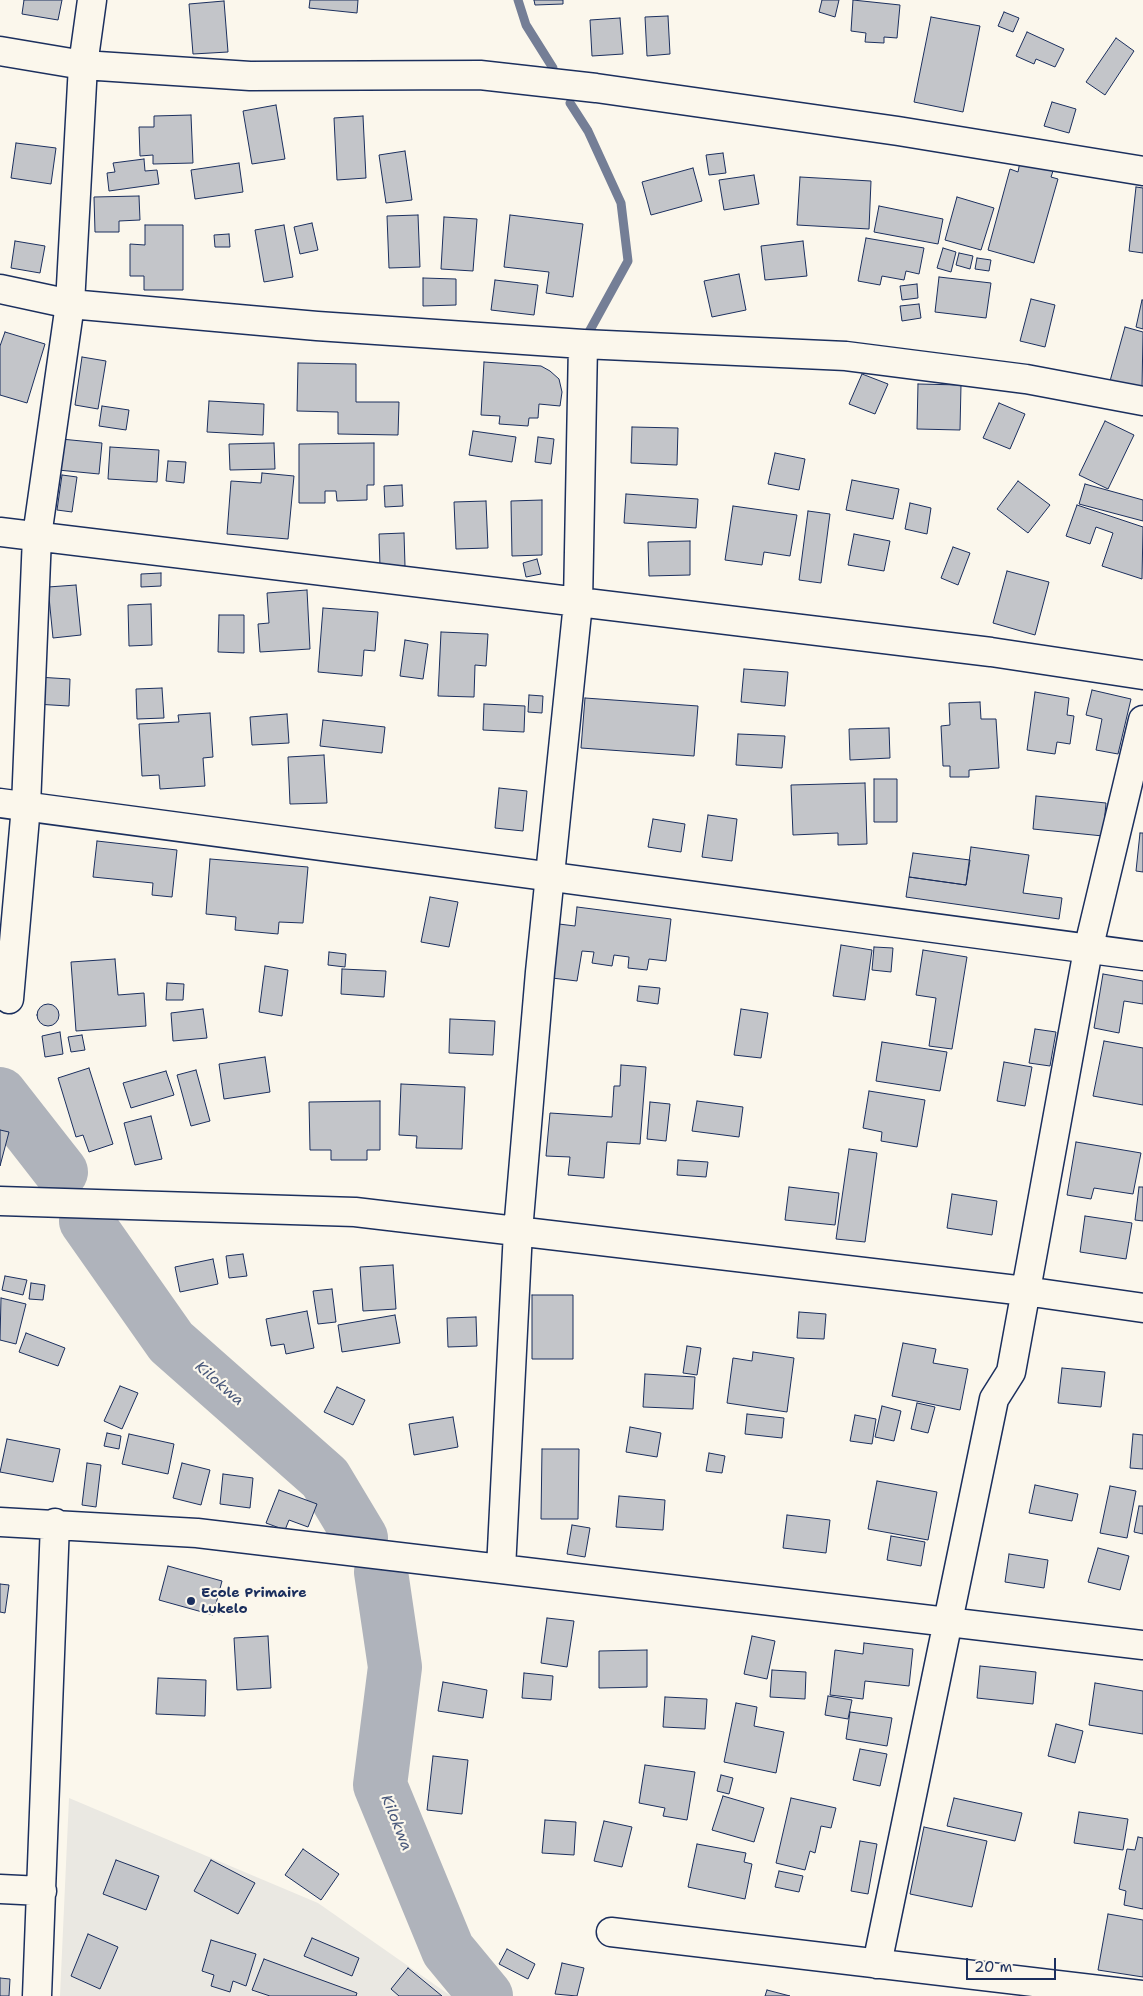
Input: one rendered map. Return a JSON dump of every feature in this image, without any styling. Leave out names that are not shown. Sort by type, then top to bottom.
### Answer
[{"type":"street","points":[[9,999],[13,805],[37,536],[70,304],[83,65],[92,0]]},
{"type":"street","points":[[0,51],[83,65],[250,76],[480,75],[596,88],[898,131],[1143,171]]},
{"type":"street","points":[[0,289],[70,304],[317,326],[583,344],[846,356],[1026,379],[1143,401]]},
{"type":"street","points":[[501,1569],[518,1231],[549,878],[578,603],[583,344]]},
{"type":"street","points":[[0,532],[578,603],[982,650],[1143,675]]},
{"type":"street","points":[[876,1964],[994,1399],[1011,1372],[1088,950],[1143,720]]},
{"type":"street","points":[[13,805],[1143,956]]},
{"type":"street","points":[[0,1201],[355,1212],[1025,1290],[1143,1308]]},
{"type":"street","points":[[0,1522],[55,1523],[197,1533],[1143,1645]]},
{"type":"street","points":[[37,1996],[55,1523]]},
{"type":"street","points":[[0,1889],[42,1892]]},
{"type":"street","points":[[611,1932],[1143,1995]]},
{"type":"shaded area","points":[[69,1798],[318,1903],[451,1996],[60,1996]]},
{"type":"building","points":[[24,0],[62,0],[58,20],[22,14]]},
{"type":"building","points":[[310,0],[358,0],[357,13],[309,8]]},
{"type":"building","points":[[534,0],[563,0],[563,4],[535,5]]},
{"type":"building","points":[[822,0],[839,0],[835,17],[819,12]]},
{"type":"building","points":[[853,0],[900,5],[897,38],[884,37],[884,43],[865,42],[866,33],[851,31]]},
{"type":"building","points":[[224,1],[228,52],[193,54],[189,4]]},
{"type":"building","points":[[1004,12],[1019,18],[1013,32],[998,26]]},
{"type":"building","points":[[668,16],[670,54],[647,56],[645,17]]},
{"type":"building","points":[[931,17],[980,26],[963,112],[914,102]]},
{"type":"building","points":[[620,18],[623,54],[592,56],[590,20]]},
{"type":"building","points":[[1027,32],[1064,49],[1055,67],[1036,59],[1034,64],[1016,56]]},
{"type":"building","points":[[1116,38],[1134,51],[1105,95],[1086,82]]},
{"type":"building","points":[[1052,102],[1076,109],[1069,133],[1044,126]]},
{"type":"building","points":[[276,105],[285,159],[252,164],[243,111]]},
{"type":"building","points":[[191,115],[193,163],[153,164],[153,155],[140,156],[139,127],[154,127],[154,116]]},
{"type":"building","points":[[363,116],[366,178],[337,180],[334,118]]},
{"type":"building","points":[[16,143],[56,148],[51,184],[11,178]]},
{"type":"building","points":[[405,151],[412,200],[386,203],[379,155]]},
{"type":"building","points":[[723,153],[726,173],[709,175],[706,155]]},
{"type":"building","points":[[144,159],[145,171],[157,170],[159,184],[109,191],[107,173],[115,172],[113,163]]},
{"type":"building","points":[[1020,162],[1053,171],[1051,177],[1058,179],[1034,263],[988,250],[1010,169],[1018,172]]},
{"type":"building","points":[[239,163],[243,192],[195,199],[191,170]]},
{"type":"building","points":[[693,168],[702,201],[651,215],[642,182]]},
{"type":"building","points":[[754,175],[759,204],[724,210],[719,180]]},
{"type":"building","points":[[800,177],[871,181],[869,229],[797,225]]},
{"type":"building","points":[[1136,187],[1143,188],[1143,253],[1129,251]]},
{"type":"building","points":[[139,196],[140,220],[119,221],[119,232],[95,232],[94,197]]},
{"type":"building","points":[[957,197],[994,208],[981,250],[945,240]]},
{"type":"building","points":[[879,206],[943,219],[938,244],[874,232]]},
{"type":"building","points":[[418,215],[420,267],[389,268],[387,216]]},
{"type":"building","points":[[510,215],[583,224],[573,297],[546,293],[549,272],[504,267]]},
{"type":"building","points":[[444,217],[477,219],[473,271],[441,269]]},
{"type":"building","points":[[312,223],[318,250],[300,254],[294,227]]},
{"type":"building","points":[[145,225],[183,225],[183,290],[144,290],[144,276],[130,276],[130,244],[145,245]]},
{"type":"building","points":[[284,225],[293,277],[264,282],[255,230]]},
{"type":"building","points":[[229,234],[230,247],[215,247],[214,235]]},
{"type":"building","points":[[866,238],[924,248],[919,274],[906,271],[904,280],[882,276],[880,285],[858,281]]},
{"type":"building","points":[[15,241],[45,246],[40,273],[11,268]]},
{"type":"building","points":[[803,241],[807,276],[765,280],[761,246]]},
{"type":"building","points":[[943,248],[956,252],[951,272],[937,268]]},
{"type":"building","points":[[959,253],[973,256],[970,269],[956,265]]},
{"type":"building","points":[[977,258],[991,260],[989,271],[975,269]]},
{"type":"building","points":[[739,274],[746,310],[712,317],[704,281]]},
{"type":"building","points":[[939,277],[991,283],[986,318],[935,312]]},
{"type":"building","points":[[423,278],[456,279],[456,305],[423,306]]},
{"type":"building","points":[[495,280],[538,285],[534,315],[491,310]]},
{"type":"building","points":[[917,284],[918,298],[902,300],[900,286]]},
{"type":"building","points":[[1031,299],[1055,305],[1045,347],[1020,341]]},
{"type":"building","points":[[1143,300],[1143,329],[1136,327]]},
{"type":"building","points":[[919,304],[921,318],[902,321],[900,306]]},
{"type":"building","points":[[1125,327],[1143,332],[1142,389],[1110,381]]},
{"type":"building","points":[[5,332],[45,344],[27,403],[0,395],[0,346]]},
{"type":"building","points":[[82,357],[106,361],[98,409],[75,405]]},
{"type":"building","points":[[484,362],[541,366],[550,371],[559,379],[562,392],[560,406],[539,404],[538,418],[529,418],[528,426],[499,424],[500,416],[481,415]]},
{"type":"building","points":[[298,363],[356,364],[356,402],[399,402],[398,435],[338,434],[338,412],[297,411]]},
{"type":"building","points":[[862,374],[888,384],[875,414],[849,404]]},
{"type":"building","points":[[918,384],[961,385],[960,430],[917,429]]},
{"type":"building","points":[[209,401],[264,404],[263,435],[207,432]]},
{"type":"building","points":[[999,403],[1025,414],[1010,449],[983,438]]},
{"type":"building","points":[[102,406],[129,410],[126,430],[99,426]]},
{"type":"building","points":[[1105,421],[1134,435],[1108,489],[1079,475]]},
{"type":"building","points":[[632,427],[678,428],[677,465],[631,463]]},
{"type":"building","points":[[473,431],[516,437],[512,462],[469,455]]},
{"type":"building","points":[[538,437],[554,439],[551,464],[535,462]]},
{"type":"building","points":[[61,439],[102,443],[99,474],[58,470]]},
{"type":"building","points":[[274,443],[275,469],[230,470],[229,444]]},
{"type":"building","points":[[374,443],[374,485],[367,485],[367,500],[337,501],[336,491],[325,491],[325,503],[299,503],[299,444]]},
{"type":"building","points":[[110,447],[159,450],[157,482],[108,479]]},
{"type":"building","points":[[775,453],[805,459],[799,490],[768,484]]},
{"type":"building","points":[[168,461],[186,462],[184,483],[166,481]]},
{"type":"building","points":[[262,473],[294,476],[288,539],[227,534],[231,481],[261,483]]},
{"type":"building","points":[[62,475],[77,477],[72,512],[57,510]]},
{"type":"building","points":[[852,480],[899,489],[893,519],[846,510]]},
{"type":"building","points":[[1018,481],[1050,505],[1028,533],[997,509]]},
{"type":"building","points":[[1085,484],[1143,500],[1143,521],[1079,504]]},
{"type":"building","points":[[402,485],[403,506],[385,507],[384,486]]},
{"type":"building","points":[[626,494],[698,499],[696,528],[624,523]]},
{"type":"building","points":[[542,500],[542,555],[512,556],[511,501]]},
{"type":"building","points":[[486,501],[488,548],[456,549],[454,502]]},
{"type":"building","points":[[910,503],[931,508],[927,534],[905,529]]},
{"type":"building","points":[[1077,505],[1143,527],[1142,579],[1102,566],[1113,533],[1096,527],[1090,544],[1066,536]]},
{"type":"building","points":[[733,506],[797,515],[790,556],[764,552],[762,565],[725,560]]},
{"type":"building","points":[[808,511],[830,514],[821,583],[799,580]]},
{"type":"building","points":[[404,533],[405,566],[380,567],[379,534]]},
{"type":"building","points":[[854,534],[890,541],[884,571],[848,565]]},
{"type":"building","points":[[690,541],[690,575],[649,576],[648,542]]},
{"type":"building","points":[[953,547],[970,553],[958,585],[941,578]]},
{"type":"building","points":[[537,559],[541,574],[526,577],[523,563]]},
{"type":"building","points":[[1007,571],[1049,582],[1035,635],[993,623]]},
{"type":"building","points":[[161,573],[161,586],[141,587],[141,574]]},
{"type":"building","points":[[76,585],[81,635],[53,638],[48,587]]},
{"type":"building","points":[[307,590],[310,649],[260,652],[258,624],[269,623],[267,593]]},
{"type":"building","points":[[151,604],[152,645],[129,646],[128,605]]},
{"type":"building","points":[[323,608],[378,612],[375,651],[364,650],[362,676],[318,672]]},
{"type":"building","points":[[219,615],[244,615],[244,653],[218,652]]},
{"type":"building","points":[[441,632],[488,634],[486,666],[475,665],[474,697],[438,696]]},
{"type":"building","points":[[405,640],[428,644],[423,679],[400,676]]},
{"type":"building","points":[[744,669],[788,672],[785,706],[741,702]]},
{"type":"building","points":[[37,677],[70,679],[69,706],[35,704]]},
{"type":"building","points":[[162,688],[164,718],[137,719],[136,689]]},
{"type":"building","points":[[1092,690],[1131,699],[1118,754],[1096,750],[1102,719],[1086,715]]},
{"type":"building","points":[[1035,692],[1069,698],[1067,715],[1074,716],[1070,744],[1057,742],[1055,754],[1027,750]]},
{"type":"building","points":[[529,695],[543,696],[542,713],[528,712]]},
{"type":"building","points":[[585,698],[698,706],[694,756],[581,748]]},
{"type":"building","points":[[980,702],[981,719],[996,719],[999,768],[969,770],[969,777],[950,777],[950,766],[943,766],[941,726],[950,725],[949,703]]},
{"type":"building","points":[[484,704],[525,706],[524,732],[483,730]]},
{"type":"building","points":[[210,713],[213,757],[203,758],[205,786],[160,789],[159,775],[142,776],[139,724],[179,722],[178,715]]},
{"type":"building","points":[[287,714],[289,743],[252,745],[250,717]]},
{"type":"building","points":[[323,720],[385,727],[382,753],[320,746]]},
{"type":"building","points":[[889,728],[890,758],[850,760],[849,729]]},
{"type":"building","points":[[738,734],[785,736],[782,768],[736,765]]},
{"type":"building","points":[[324,755],[327,803],[290,804],[288,757]]},
{"type":"building","points":[[874,779],[897,779],[897,822],[874,822]]},
{"type":"building","points":[[865,783],[867,844],[838,845],[838,833],[793,835],[791,785]]},
{"type":"building","points":[[499,788],[527,791],[523,831],[495,828]]},
{"type":"building","points":[[1036,796],[1106,803],[1103,836],[1033,829]]},
{"type":"building","points":[[708,815],[737,819],[732,861],[702,857]]},
{"type":"building","points":[[653,819],[685,824],[681,852],[648,847]]},
{"type":"building","points":[[1140,833],[1143,833],[1143,872],[1136,871]]},
{"type":"building","points":[[97,841],[177,850],[172,897],[152,895],[153,883],[93,877]]},
{"type":"building","points":[[971,847],[1029,855],[1023,893],[1062,898],[1059,919],[906,897],[909,877],[966,885]]},
{"type":"building","points":[[913,853],[970,860],[966,885],[909,877]]},
{"type":"building","points":[[210,859],[308,867],[303,923],[279,922],[278,934],[235,930],[236,917],[206,914]]},
{"type":"building","points":[[430,897],[458,902],[449,947],[421,942]]},
{"type":"building","points":[[577,907],[671,919],[666,961],[649,959],[647,970],[628,968],[629,957],[614,955],[612,966],[592,963],[594,952],[582,951],[577,981],[552,978],[559,924],[575,926]]},
{"type":"building","points":[[841,945],[872,950],[865,1000],[833,996]]},
{"type":"building","points":[[874,947],[893,948],[891,972],[872,970]]},
{"type":"building","points":[[923,950],[967,957],[952,1049],[929,1046],[936,998],[916,995]]},
{"type":"building","points":[[329,952],[346,954],[345,967],[328,965]]},
{"type":"building","points":[[115,959],[118,995],[144,993],[146,1026],[76,1031],[71,962]]},
{"type":"building","points":[[265,966],[288,970],[282,1016],[259,1012]]},
{"type":"building","points":[[342,969],[386,971],[384,997],[341,994]]},
{"type":"building","points":[[1103,974],[1143,981],[1143,1004],[1124,1001],[1119,1033],[1094,1028]]},
{"type":"building","points":[[167,983],[184,984],[183,1000],[166,1000]]},
{"type":"building","points":[[639,986],[660,988],[658,1004],[637,1001]]},
{"type":"building","points":[[48,1004],[56,1007],[59,1015],[56,1023],[48,1026],[40,1023],[37,1015],[40,1007]]},
{"type":"building","points":[[203,1009],[207,1038],[173,1041],[171,1013]]},
{"type":"building","points":[[741,1009],[768,1013],[761,1058],[734,1055]]},
{"type":"building","points":[[450,1019],[495,1021],[493,1055],[449,1053]]},
{"type":"building","points":[[1035,1029],[1056,1032],[1050,1066],[1029,1063]]},
{"type":"building","points":[[60,1032],[63,1054],[45,1057],[42,1036]]},
{"type":"building","points":[[82,1035],[85,1050],[71,1052],[68,1037]]},
{"type":"building","points":[[1104,1041],[1143,1048],[1143,1105],[1093,1096]]},
{"type":"building","points":[[882,1042],[947,1052],[940,1091],[876,1081]]},
{"type":"building","points":[[265,1057],[270,1092],[224,1099],[219,1064]]},
{"type":"building","points":[[1004,1062],[1032,1067],[1025,1106],[997,1101]]},
{"type":"building","points":[[621,1065],[646,1067],[640,1144],[607,1142],[604,1178],[568,1175],[570,1157],[546,1156],[550,1113],[612,1117],[614,1086],[620,1086]]},
{"type":"building","points":[[89,1068],[113,1144],[89,1152],[83,1135],[76,1137],[58,1078]]},
{"type":"building","points":[[196,1070],[210,1121],[191,1126],[177,1075]]},
{"type":"building","points":[[166,1071],[174,1095],[131,1108],[123,1083]]},
{"type":"building","points":[[401,1084],[465,1087],[462,1149],[416,1148],[417,1136],[399,1135]]},
{"type":"building","points":[[869,1091],[925,1100],[917,1147],[881,1141],[882,1132],[863,1128]]},
{"type":"building","points":[[380,1101],[380,1150],[367,1150],[367,1160],[331,1160],[331,1150],[310,1150],[309,1102]]},
{"type":"building","points":[[697,1101],[743,1107],[739,1137],[692,1131]]},
{"type":"building","points":[[650,1102],[670,1104],[666,1141],[647,1139]]},
{"type":"building","points":[[151,1116],[162,1159],[135,1165],[124,1123]]},
{"type":"building","points":[[0,1130],[9,1132],[0,1166]]},
{"type":"building","points":[[1076,1142],[1141,1153],[1133,1194],[1094,1188],[1091,1199],[1067,1195]]},
{"type":"building","points":[[849,1149],[877,1153],[865,1242],[836,1239]]},
{"type":"building","points":[[678,1160],[708,1162],[706,1177],[677,1175]]},
{"type":"building","points":[[789,1187],[839,1193],[835,1225],[785,1220]]},
{"type":"building","points":[[1139,1187],[1143,1187],[1143,1221],[1135,1220]]},
{"type":"building","points":[[952,1194],[997,1201],[992,1235],[947,1228]]},
{"type":"building","points":[[1085,1216],[1132,1223],[1126,1259],[1080,1252]]},
{"type":"building","points":[[243,1254],[247,1276],[229,1278],[226,1256]]},
{"type":"building","points":[[213,1259],[218,1284],[180,1292],[175,1267]]},
{"type":"building","points":[[393,1265],[396,1309],[363,1311],[360,1267]]},
{"type":"building","points":[[5,1276],[27,1280],[23,1295],[2,1290]]},
{"type":"building","points":[[31,1283],[45,1285],[43,1300],[29,1299]]},
{"type":"building","points":[[332,1289],[336,1322],[318,1324],[313,1291]]},
{"type":"building","points":[[532,1295],[573,1295],[573,1359],[532,1359]]},
{"type":"building","points":[[1,1298],[26,1304],[16,1344],[0,1340]]},
{"type":"building","points":[[307,1311],[314,1348],[286,1354],[284,1344],[271,1346],[266,1319]]},
{"type":"building","points":[[799,1312],[826,1314],[824,1339],[797,1338]]},
{"type":"building","points":[[395,1315],[400,1343],[342,1352],[338,1325]]},
{"type":"building","points":[[476,1317],[477,1346],[448,1347],[447,1318]]},
{"type":"building","points":[[26,1333],[65,1348],[58,1366],[19,1352]]},
{"type":"building","points":[[903,1343],[936,1349],[933,1363],[968,1369],[960,1410],[892,1396]]},
{"type":"building","points":[[687,1346],[701,1348],[697,1375],[683,1373]]},
{"type":"building","points":[[753,1352],[794,1358],[787,1412],[727,1403],[733,1358],[752,1361]]},
{"type":"building","points":[[1062,1368],[1105,1372],[1101,1407],[1058,1403]]},
{"type":"building","points":[[645,1374],[695,1377],[693,1409],[643,1407]]},
{"type":"building","points":[[120,1386],[138,1393],[122,1429],[104,1421]]},
{"type":"building","points":[[337,1387],[365,1400],[353,1425],[324,1412]]},
{"type":"building","points":[[917,1403],[935,1407],[928,1433],[911,1429]]},
{"type":"building","points":[[882,1406],[901,1411],[894,1441],[875,1437]]},
{"type":"building","points":[[747,1414],[784,1418],[782,1438],[745,1434]]},
{"type":"building","points":[[855,1415],[876,1419],[872,1444],[850,1441]]},
{"type":"building","points":[[453,1417],[458,1447],[414,1455],[409,1424]]},
{"type":"building","points":[[630,1427],[661,1433],[657,1457],[626,1452]]},
{"type":"building","points":[[107,1433],[121,1436],[119,1449],[104,1446]]},
{"type":"building","points":[[129,1434],[174,1444],[168,1474],[122,1464]]},
{"type":"building","points":[[1133,1434],[1143,1435],[1143,1469],[1130,1468]]},
{"type":"building","points":[[7,1439],[60,1449],[53,1482],[0,1472]]},
{"type":"building","points":[[542,1449],[579,1449],[578,1519],[541,1519]]},
{"type":"building","points":[[709,1453],[725,1456],[722,1473],[706,1471]]},
{"type":"building","points":[[87,1463],[101,1465],[96,1507],[82,1505]]},
{"type":"building","points":[[182,1463],[210,1470],[201,1505],[173,1498]]},
{"type":"building","points":[[223,1474],[253,1478],[250,1508],[220,1504]]},
{"type":"building","points":[[877,1481],[937,1492],[928,1540],[868,1529]]},
{"type":"building","points":[[1035,1485],[1078,1494],[1072,1521],[1029,1513]]},
{"type":"building","points":[[1110,1486],[1136,1491],[1127,1538],[1100,1533]]},
{"type":"building","points":[[279,1490],[317,1504],[308,1527],[289,1520],[285,1530],[266,1523]]},
{"type":"building","points":[[619,1496],[665,1500],[663,1530],[616,1527]]},
{"type":"building","points":[[1139,1506],[1143,1506],[1143,1534],[1134,1532]]},
{"type":"building","points":[[787,1515],[830,1520],[826,1553],[783,1548]]},
{"type":"building","points":[[572,1525],[590,1528],[585,1557],[567,1554]]},
{"type":"building","points":[[891,1536],[925,1542],[921,1566],[887,1560]]},
{"type":"building","points":[[1098,1548],[1129,1556],[1120,1590],[1088,1582]]},
{"type":"building","points":[[1009,1554],[1048,1560],[1044,1588],[1005,1582]]},
{"type":"building","points":[[168,1566],[222,1581],[213,1615],[159,1600]]},
{"type":"building","points":[[0,1584],[9,1585],[5,1613],[0,1612]]},
{"type":"building","points":[[547,1618],[574,1621],[567,1667],[541,1663]]},
{"type":"building","points":[[268,1636],[271,1688],[237,1690],[234,1638]]},
{"type":"building","points":[[752,1636],[775,1641],[767,1679],[744,1674]]},
{"type":"building","points":[[864,1643],[913,1649],[909,1686],[865,1681],[863,1699],[830,1695],[835,1650],[863,1654]]},
{"type":"building","points":[[647,1650],[647,1687],[599,1688],[599,1651]]},
{"type":"building","points":[[980,1666],[1036,1672],[1033,1704],[977,1698]]},
{"type":"building","points":[[772,1670],[806,1672],[805,1699],[770,1697]]},
{"type":"building","points":[[524,1673],[553,1676],[551,1700],[522,1698]]},
{"type":"building","points":[[158,1678],[206,1680],[205,1716],[156,1714]]},
{"type":"building","points":[[443,1682],[487,1690],[483,1718],[438,1711]]},
{"type":"building","points":[[1095,1683],[1143,1691],[1143,1734],[1089,1725]]},
{"type":"building","points":[[828,1696],[852,1700],[848,1719],[825,1715]]},
{"type":"building","points":[[665,1697],[707,1699],[705,1729],[663,1727]]},
{"type":"building","points":[[736,1703],[757,1707],[754,1726],[784,1732],[776,1773],[724,1762]]},
{"type":"building","points":[[850,1712],[892,1718],[887,1746],[846,1739]]},
{"type":"building","points":[[1056,1724],[1083,1731],[1075,1763],[1048,1756]]},
{"type":"building","points":[[860,1749],[887,1754],[880,1786],[853,1780]]},
{"type":"building","points":[[433,1756],[468,1760],[462,1814],[427,1810]]},
{"type":"building","points":[[645,1765],[695,1772],[687,1820],[663,1816],[665,1808],[639,1803]]},
{"type":"building","points":[[721,1775],[733,1778],[729,1794],[717,1791]]},
{"type":"building","points":[[723,1796],[764,1808],[754,1842],[712,1830]]},
{"type":"building","points":[[791,1798],[836,1808],[831,1828],[821,1826],[815,1853],[810,1851],[805,1870],[776,1863]]},
{"type":"building","points":[[954,1798],[1022,1813],[1015,1841],[947,1826]]},
{"type":"building","points":[[1079,1812],[1128,1819],[1123,1850],[1074,1843]]},
{"type":"building","points":[[545,1820],[576,1822],[574,1855],[542,1853]]},
{"type":"building","points":[[604,1821],[632,1827],[622,1867],[594,1861]]},
{"type":"building","points":[[924,1827],[987,1841],[972,1907],[910,1894]]},
{"type":"building","points":[[1138,1837],[1143,1838],[1143,1909],[1124,1905],[1126,1891],[1119,1889],[1127,1849],[1135,1850]]},
{"type":"building","points":[[860,1841],[877,1844],[868,1894],[851,1891]]},
{"type":"building","points":[[697,1844],[746,1853],[744,1862],[752,1864],[745,1899],[688,1887]]},
{"type":"building","points":[[303,1849],[339,1874],[321,1900],[285,1875]]},
{"type":"building","points":[[116,1860],[159,1876],[146,1910],[103,1894]]},
{"type":"building","points":[[211,1860],[255,1883],[238,1914],[194,1891]]},
{"type":"building","points":[[779,1871],[803,1876],[799,1892],[775,1887]]},
{"type":"building","points":[[1108,1914],[1143,1920],[1143,1977],[1098,1970]]},
{"type":"building","points":[[88,1934],[118,1947],[100,1989],[71,1976]]},
{"type":"building","points":[[312,1938],[359,1958],[352,1976],[304,1956]]},
{"type":"building","points":[[211,1940],[256,1954],[246,1986],[233,1981],[230,1992],[211,1986],[214,1975],[202,1971]]},
{"type":"building","points":[[507,1949],[535,1964],[528,1979],[499,1964]]},
{"type":"building","points":[[264,1959],[357,1993],[356,1996],[270,1996],[252,1990]]},
{"type":"building","points":[[562,1963],[584,1968],[577,1996],[555,1994]]},
{"type":"building","points":[[408,1968],[442,1996],[399,1996],[391,1989]]},
{"type":"building","points":[[0,1978],[10,1979],[9,1996],[0,1996]]},
{"type":"building","points":[[767,1990],[790,1996],[765,1996]]},
{"type":"waterway","points":[[518,0],[526,25],[553,68]]},
{"type":"waterway","points":[[570,103],[588,131],[621,203],[628,261],[584,341]]},
{"type":"waterway","name":"Kilokwa","points":[[0,1094],[61,1172]]},
{"type":"waterway","name":"Kilokwa","points":[[86,1221],[171,1342],[325,1478],[361,1538]]},
{"type":"waterway","name":"Kilokwa","points":[[381,1572],[395,1667],[380,1785],[448,1950],[486,1996]]},
{"type":"place","name":"Ecole Primaire Lukelo","points":[[191,1601]]}]
